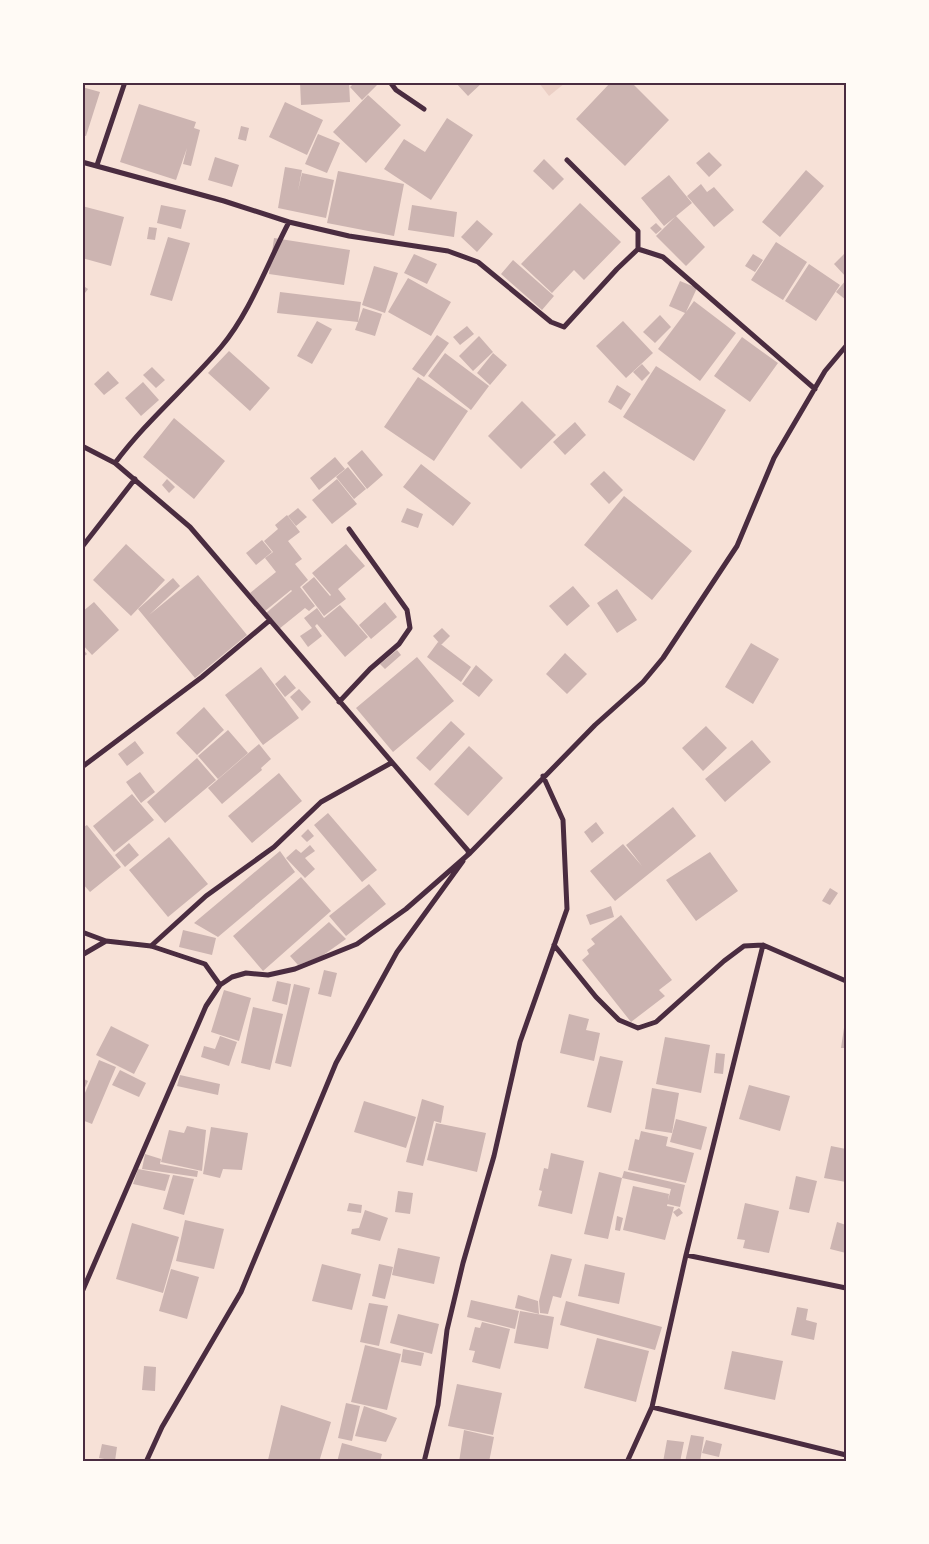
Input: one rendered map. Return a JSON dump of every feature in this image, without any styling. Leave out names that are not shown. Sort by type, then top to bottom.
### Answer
[{"type":"street","points":[[97,165],[125,82]]},
{"type":"street","points":[[390,82],[396,90],[424,109]]},
{"type":"street","points":[[82,162],[224,201],[289,222],[349,236],[448,251],[478,262],[551,322],[564,327],[638,249],[638,231],[567,160]]},
{"type":"street","points":[[116,463],[137,434],[222,346],[247,309],[289,222]]},
{"type":"street","points":[[638,249],[663,257],[815,388]]},
{"type":"street","points":[[82,1292],[206,1006],[220,985],[232,977],[246,973],[268,974],[295,969],[357,944],[406,909],[470,853],[543,776],[643,682],[664,658],[737,546],[774,458],[825,371],[846,346]]},
{"type":"street","points":[[82,446],[116,463],[190,527],[470,853]]},
{"type":"street","points":[[82,547],[135,480]]},
{"type":"street","points":[[339,702],[370,669],[399,644],[410,628],[407,610],[350,530]]},
{"type":"street","points":[[82,767],[202,676],[270,620]]},
{"type":"street","points":[[151,946],[206,896],[274,847],[321,802],[391,763]]},
{"type":"street","points":[[424,1462],[438,1405],[447,1330],[463,1262],[494,1156],[520,1042],[567,909],[563,820],[543,776]]},
{"type":"street","points":[[146,1462],[162,1427],[241,1292],[336,1063],[397,952],[470,853]]},
{"type":"street","points":[[82,932],[106,941],[151,946],[205,964],[220,985]]},
{"type":"street","points":[[82,955],[106,941]]},
{"type":"street","points":[[554,945],[596,997],[619,1020],[638,1028],[656,1022],[724,961],[744,946],[763,945],[846,981]]},
{"type":"street","points":[[627,1462],[652,1407],[686,1255],[763,945]]},
{"type":"street","points":[[686,1255],[846,1288]]},
{"type":"street","points":[[652,1407],[846,1455]]},
{"type":"shaded area","points":[[539,83],[565,83],[549,96]]},
{"type":"building","points":[[300,82],[349,82],[350,102],[301,105]]},
{"type":"building","points":[[355,82],[375,82],[377,85],[362,100],[350,87]]},
{"type":"building","points":[[455,82],[483,82],[468,96]]},
{"type":"building","points":[[611,82],[631,82],[669,120],[625,166],[576,119]]},
{"type":"building","points":[[82,87],[100,92],[86,136],[82,135]]},
{"type":"building","points":[[368,95],[401,125],[366,163],[333,132]]},
{"type":"building","points":[[285,102],[323,120],[307,155],[269,137]]},
{"type":"building","points":[[139,104],[196,122],[194,128],[200,130],[191,166],[183,164],[187,148],[176,180],[120,162]]},
{"type":"building","points":[[447,118],[473,135],[431,200],[384,169],[404,139],[425,152]]},
{"type":"building","points":[[241,126],[249,128],[246,141],[238,139]]},
{"type":"building","points":[[318,134],[340,143],[327,173],[305,164]]},
{"type":"building","points":[[709,152],[722,165],[709,177],[696,163]]},
{"type":"building","points":[[215,157],[239,165],[232,187],[208,180]]},
{"type":"building","points":[[544,159],[564,179],[553,190],[533,171]]},
{"type":"building","points":[[285,167],[302,170],[298,191],[302,173],[334,180],[326,218],[278,208]]},
{"type":"building","points":[[806,170],[824,186],[780,237],[762,222]]},
{"type":"building","points":[[338,171],[404,184],[394,236],[327,223]]},
{"type":"building","points":[[669,175],[692,203],[664,226],[641,198]]},
{"type":"building","points":[[701,184],[707,192],[714,187],[734,210],[714,227],[687,196]]},
{"type":"building","points":[[580,203],[621,242],[584,280],[574,270],[552,293],[521,264]]},
{"type":"building","points":[[161,205],[186,210],[181,229],[157,223]]},
{"type":"building","points":[[412,205],[457,212],[454,237],[408,230]]},
{"type":"building","points":[[82,206],[124,217],[111,266],[82,258]]},
{"type":"building","points":[[676,216],[705,247],[686,266],[656,236]]},
{"type":"building","points":[[477,220],[493,234],[477,252],[461,237]]},
{"type":"building","points":[[656,223],[662,229],[656,234],[650,228]]},
{"type":"building","points":[[149,227],[157,228],[155,240],[147,239]]},
{"type":"building","points":[[168,237],[190,243],[172,301],[150,295]]},
{"type":"building","points":[[274,238],[350,250],[344,285],[269,274]]},
{"type":"building","points":[[776,242],[807,262],[783,300],[751,280]]},
{"type":"building","points":[[846,252],[846,277],[834,264]]},
{"type":"building","points":[[414,254],[437,264],[427,284],[404,273]]},
{"type":"building","points":[[753,254],[763,260],[755,272],[745,266]]},
{"type":"building","points":[[513,260],[554,296],[542,310],[501,274]]},
{"type":"building","points":[[809,264],[840,285],[816,321],[785,301]]},
{"type":"building","points":[[374,266],[398,273],[385,313],[362,305]]},
{"type":"building","points":[[82,270],[85,271],[85,281],[82,281]]},
{"type":"building","points":[[408,278],[451,302],[431,336],[388,312]]},
{"type":"building","points":[[846,280],[846,300],[836,292]]},
{"type":"building","points":[[680,281],[697,288],[686,312],[694,301],[736,333],[700,381],[658,349],[685,313],[669,306]]},
{"type":"building","points":[[82,285],[88,289],[82,297]]},
{"type":"building","points":[[280,292],[361,302],[358,322],[277,313]]},
{"type":"building","points":[[363,308],[382,314],[375,336],[355,330]]},
{"type":"building","points":[[660,315],[671,327],[655,343],[643,332]]},
{"type":"building","points":[[317,321],[332,329],[312,364],[297,356]]},
{"type":"building","points":[[623,321],[653,353],[626,378],[596,346]]},
{"type":"building","points":[[467,326],[474,334],[460,345],[453,337]]},
{"type":"building","points":[[437,335],[449,343],[424,377],[412,369]]},
{"type":"building","points":[[479,336],[493,352],[473,371],[459,356]]},
{"type":"building","points":[[742,337],[778,363],[750,402],[714,376]]},
{"type":"building","points":[[229,351],[270,388],[250,411],[208,373]]},
{"type":"building","points":[[445,353],[489,386],[471,410],[428,376]]},
{"type":"building","points":[[493,353],[507,365],[490,385],[477,373]]},
{"type":"building","points":[[642,364],[650,373],[642,381],[633,372]]},
{"type":"building","points":[[656,366],[726,410],[694,461],[623,417]]},
{"type":"building","points":[[152,367],[165,380],[156,388],[143,375]]},
{"type":"building","points":[[108,371],[119,383],[104,395],[94,384]]},
{"type":"building","points":[[418,377],[468,411],[434,461],[384,427]]},
{"type":"building","points":[[143,382],[159,400],[141,416],[125,398]]},
{"type":"building","points":[[617,385],[631,394],[621,410],[608,402]]},
{"type":"building","points":[[522,401],[556,435],[521,469],[488,436]]},
{"type":"building","points":[[174,418],[225,461],[194,499],[143,457]]},
{"type":"building","points":[[575,422],[586,435],[565,455],[553,442]]},
{"type":"building","points":[[362,450],[383,475],[367,489],[347,463]]},
{"type":"building","points":[[335,457],[345,469],[319,490],[310,478]]},
{"type":"building","points":[[421,464],[471,503],[453,526],[403,487]]},
{"type":"building","points":[[348,467],[366,489],[354,499],[336,477]]},
{"type":"building","points":[[604,471],[623,490],[609,504],[590,484]]},
{"type":"building","points":[[167,479],[175,487],[169,493],[162,485]]},
{"type":"building","points":[[337,479],[357,504],[332,524],[312,500]]},
{"type":"building","points":[[624,496],[692,551],[652,600],[584,545]]},
{"type":"building","points":[[298,508],[307,517],[296,526],[288,516]]},
{"type":"building","points":[[407,508],[423,514],[418,528],[401,522]]},
{"type":"building","points":[[287,515],[300,532],[288,541],[302,559],[295,564],[308,580],[300,587],[315,606],[309,611],[305,608],[279,629],[266,613],[292,591],[265,611],[250,593],[276,572],[265,558],[273,552],[264,541],[278,529],[275,525]]},
{"type":"building","points":[[262,540],[272,552],[256,565],[246,553]]},
{"type":"building","points":[[126,544],[165,580],[131,616],[93,580]]},
{"type":"building","points":[[346,544],[365,566],[338,589],[346,599],[324,616],[302,587],[314,577],[330,596],[312,573]]},
{"type":"building","points":[[198,575],[247,635],[195,678],[138,609],[173,578],[180,586],[149,615]]},
{"type":"building","points":[[573,586],[590,606],[567,626],[549,606]]},
{"type":"building","points":[[617,589],[637,620],[617,633],[597,603]]},
{"type":"building","points":[[94,602],[119,630],[92,655],[82,644],[82,612]]},
{"type":"building","points":[[385,602],[397,617],[371,639],[359,625]]},
{"type":"building","points":[[340,605],[368,637],[345,657],[317,624],[315,626],[322,636],[308,647],[300,636],[312,628],[304,618],[317,608],[324,618]]},
{"type":"building","points":[[442,628],[450,636],[441,645],[433,636]]},
{"type":"building","points":[[438,642],[471,667],[461,682],[427,657]]},
{"type":"building","points":[[751,643],[779,659],[753,704],[725,687]]},
{"type":"building","points":[[82,648],[87,654],[82,658]]},
{"type":"building","points":[[397,650],[401,655],[385,669],[380,664]]},
{"type":"building","points":[[565,653],[587,674],[567,694],[546,674]]},
{"type":"building","points":[[417,657],[454,701],[393,752],[356,708]]},
{"type":"building","points":[[476,665],[493,680],[479,697],[462,684]]},
{"type":"building","points":[[261,667],[299,718],[263,745],[225,695]]},
{"type":"building","points":[[285,675],[296,688],[285,697],[275,684]]},
{"type":"building","points":[[299,689],[311,702],[302,711],[290,697]]},
{"type":"building","points":[[204,707],[224,730],[197,755],[176,733]]},
{"type":"building","points":[[451,721],[465,734],[430,771],[416,758]]},
{"type":"building","points":[[706,726],[727,748],[703,771],[682,748]]},
{"type":"building","points":[[228,730],[248,753],[218,779],[198,756]]},
{"type":"building","points":[[752,740],[771,762],[725,802],[705,779]]},
{"type":"building","points":[[135,741],[144,753],[127,766],[118,754]]},
{"type":"building","points":[[259,744],[271,759],[261,768],[262,770],[222,804],[208,788]]},
{"type":"building","points":[[469,746],[503,778],[468,816],[434,784]]},
{"type":"building","points":[[197,758],[216,780],[165,823],[147,802]]},
{"type":"building","points":[[140,772],[155,792],[141,803],[126,782]]},
{"type":"building","points":[[279,773],[302,801],[252,843],[228,816]]},
{"type":"building","points":[[132,794],[154,820],[114,852],[93,826]]},
{"type":"building","points":[[673,807],[696,836],[615,901],[590,871],[623,844],[642,866],[626,845]]},
{"type":"building","points":[[328,813],[377,870],[362,882],[314,825]]},
{"type":"building","points":[[596,822],[604,833],[592,843],[584,832]]},
{"type":"building","points":[[87,825],[121,867],[90,892],[82,883],[82,828]]},
{"type":"building","points":[[308,829],[314,836],[307,842],[301,836]]},
{"type":"building","points":[[169,837],[208,884],[168,917],[129,870]]},
{"type":"building","points":[[129,843],[139,855],[125,867],[115,855]]},
{"type":"building","points":[[310,845],[315,851],[305,858],[315,869],[305,878],[286,858],[296,849],[301,853]]},
{"type":"building","points":[[280,851],[295,872],[218,937],[194,923]]},
{"type":"building","points":[[710,852],[738,891],[696,921],[666,880]]},
{"type":"building","points":[[301,877],[331,911],[263,971],[233,936]]},
{"type":"building","points":[[369,884],[386,904],[346,936],[329,916]]},
{"type":"building","points":[[830,888],[838,893],[830,905],[822,901]]},
{"type":"building","points":[[611,906],[614,917],[590,925],[586,915]]},
{"type":"building","points":[[621,915],[672,980],[659,990],[665,996],[631,1022],[582,960],[589,954],[587,950],[595,944],[591,939]]},
{"type":"building","points":[[329,922],[346,939],[322,956],[298,965],[290,956]]},
{"type":"building","points":[[183,930],[216,938],[212,955],[179,947]]},
{"type":"building","points":[[324,970],[337,973],[331,997],[318,994]]},
{"type":"building","points":[[277,981],[291,984],[287,1005],[272,1001]]},
{"type":"building","points":[[294,984],[310,988],[291,1067],[275,1063]]},
{"type":"building","points":[[224,990],[251,998],[239,1041],[211,1032]]},
{"type":"building","points":[[253,1007],[283,1014],[270,1070],[241,1063]]},
{"type":"building","points":[[569,1014],[589,1019],[586,1030],[600,1033],[594,1061],[560,1053]]},
{"type":"building","points":[[845,1021],[846,1048],[841,1048]]},
{"type":"building","points":[[111,1026],[149,1045],[134,1074],[96,1055]]},
{"type":"building","points":[[220,1036],[237,1042],[229,1066],[201,1057],[204,1046],[215,1049]]},
{"type":"building","points":[[665,1037],[710,1045],[701,1093],[656,1084]]},
{"type":"building","points":[[716,1053],[725,1054],[723,1074],[714,1073]]},
{"type":"building","points":[[600,1056],[623,1061],[611,1113],[587,1107]]},
{"type":"building","points":[[99,1060],[116,1067],[92,1124],[82,1120],[82,1100]]},
{"type":"building","points":[[120,1070],[146,1083],[139,1097],[112,1085]]},
{"type":"building","points":[[180,1075],[220,1084],[218,1095],[177,1086]]},
{"type":"building","points":[[82,1078],[88,1081],[82,1094]]},
{"type":"building","points":[[749,1085],[790,1096],[780,1131],[739,1119]]},
{"type":"building","points":[[652,1088],[679,1093],[672,1133],[645,1129]]},
{"type":"building","points":[[422,1099],[444,1106],[441,1123],[434,1121],[423,1166],[406,1162]]},
{"type":"building","points":[[364,1101],[416,1117],[406,1148],[354,1132]]},
{"type":"building","points":[[676,1119],[707,1127],[701,1150],[670,1142]]},
{"type":"building","points":[[436,1123],[486,1133],[477,1172],[427,1160]]},
{"type":"building","points":[[187,1126],[206,1130],[202,1171],[161,1162],[169,1130],[184,1133]]},
{"type":"building","points":[[211,1127],[248,1133],[242,1170],[223,1169],[220,1178],[203,1174]]},
{"type":"building","points":[[641,1131],[668,1137],[666,1146],[694,1153],[686,1183],[628,1170],[635,1139],[639,1140]]},
{"type":"building","points":[[831,1146],[846,1149],[846,1182],[824,1178]]},
{"type":"building","points":[[551,1153],[584,1161],[572,1214],[538,1206],[542,1191],[539,1190],[544,1168],[548,1169]]},
{"type":"building","points":[[145,1154],[161,1159],[160,1164],[198,1171],[197,1177],[142,1169]]},
{"type":"building","points":[[138,1169],[170,1175],[165,1191],[133,1184]]},
{"type":"building","points":[[624,1171],[685,1185],[680,1207],[667,1204],[671,1189],[622,1178]]},
{"type":"building","points":[[599,1172],[622,1178],[608,1239],[584,1234]]},
{"type":"building","points":[[173,1175],[194,1179],[184,1215],[163,1209]]},
{"type":"building","points":[[796,1176],[817,1181],[809,1213],[789,1209]]},
{"type":"building","points":[[633,1186],[669,1194],[667,1206],[674,1207],[665,1240],[623,1230]]},
{"type":"building","points":[[398,1191],[413,1193],[410,1214],[395,1212]]},
{"type":"building","points":[[349,1203],[362,1205],[361,1213],[347,1211]]},
{"type":"building","points":[[745,1203],[779,1211],[769,1253],[743,1248],[745,1240],[737,1239]]},
{"type":"building","points":[[679,1208],[683,1213],[677,1217],[673,1212]]},
{"type":"building","points":[[365,1210],[388,1218],[380,1241],[351,1234],[352,1229],[359,1228]]},
{"type":"building","points":[[617,1216],[623,1218],[620,1231],[615,1230]]},
{"type":"building","points":[[185,1220],[224,1229],[214,1269],[176,1261]]},
{"type":"building","points":[[837,1222],[846,1225],[846,1253],[830,1249]]},
{"type":"building","points":[[132,1223],[179,1237],[163,1293],[116,1279]]},
{"type":"building","points":[[398,1248],[440,1257],[434,1284],[392,1275]]},
{"type":"building","points":[[551,1254],[572,1259],[561,1298],[553,1296],[548,1314],[540,1313],[539,1301]]},
{"type":"building","points":[[322,1264],[361,1274],[352,1310],[312,1301]]},
{"type":"building","points":[[379,1264],[393,1267],[385,1299],[372,1296]]},
{"type":"building","points":[[585,1264],[625,1273],[619,1304],[578,1296]]},
{"type":"building","points":[[171,1269],[199,1277],[187,1319],[159,1311]]},
{"type":"building","points":[[518,1295],[538,1301],[539,1314],[515,1308]]},
{"type":"building","points":[[471,1300],[519,1311],[515,1329],[467,1317]]},
{"type":"building","points":[[566,1301],[662,1327],[655,1350],[560,1325]]},
{"type":"building","points":[[369,1303],[388,1306],[379,1346],[360,1342]]},
{"type":"building","points":[[797,1307],[808,1309],[806,1320],[817,1323],[814,1340],[791,1335]]},
{"type":"building","points":[[520,1311],[554,1317],[548,1349],[514,1343]]},
{"type":"building","points":[[398,1314],[439,1324],[432,1354],[390,1343]]},
{"type":"building","points":[[482,1322],[510,1329],[500,1369],[472,1362],[475,1351],[469,1350],[475,1327],[480,1328]]},
{"type":"building","points":[[597,1338],[649,1351],[636,1402],[584,1388]]},
{"type":"building","points":[[365,1345],[401,1354],[387,1410],[351,1402]]},
{"type":"building","points":[[403,1349],[424,1353],[421,1366],[401,1362]]},
{"type":"building","points":[[732,1351],[783,1361],[775,1400],[724,1389]]},
{"type":"building","points":[[144,1366],[156,1367],[155,1391],[142,1390]]},
{"type":"building","points":[[457,1384],[502,1393],[493,1435],[448,1426]]},
{"type":"building","points":[[346,1403],[360,1406],[352,1441],[338,1438]]},
{"type":"building","points":[[281,1405],[331,1422],[319,1462],[268,1460]]},
{"type":"building","points":[[364,1406],[397,1418],[386,1442],[355,1436]]},
{"type":"building","points":[[464,1430],[494,1437],[489,1462],[459,1462]]},
{"type":"building","points":[[691,1435],[704,1437],[700,1462],[685,1462]]},
{"type":"building","points":[[667,1440],[684,1442],[680,1462],[663,1462]]},
{"type":"building","points":[[706,1440],[722,1444],[719,1457],[702,1453]]},
{"type":"building","points":[[342,1443],[382,1454],[380,1462],[337,1462]]},
{"type":"building","points":[[102,1444],[117,1447],[115,1461],[99,1458]]}]
